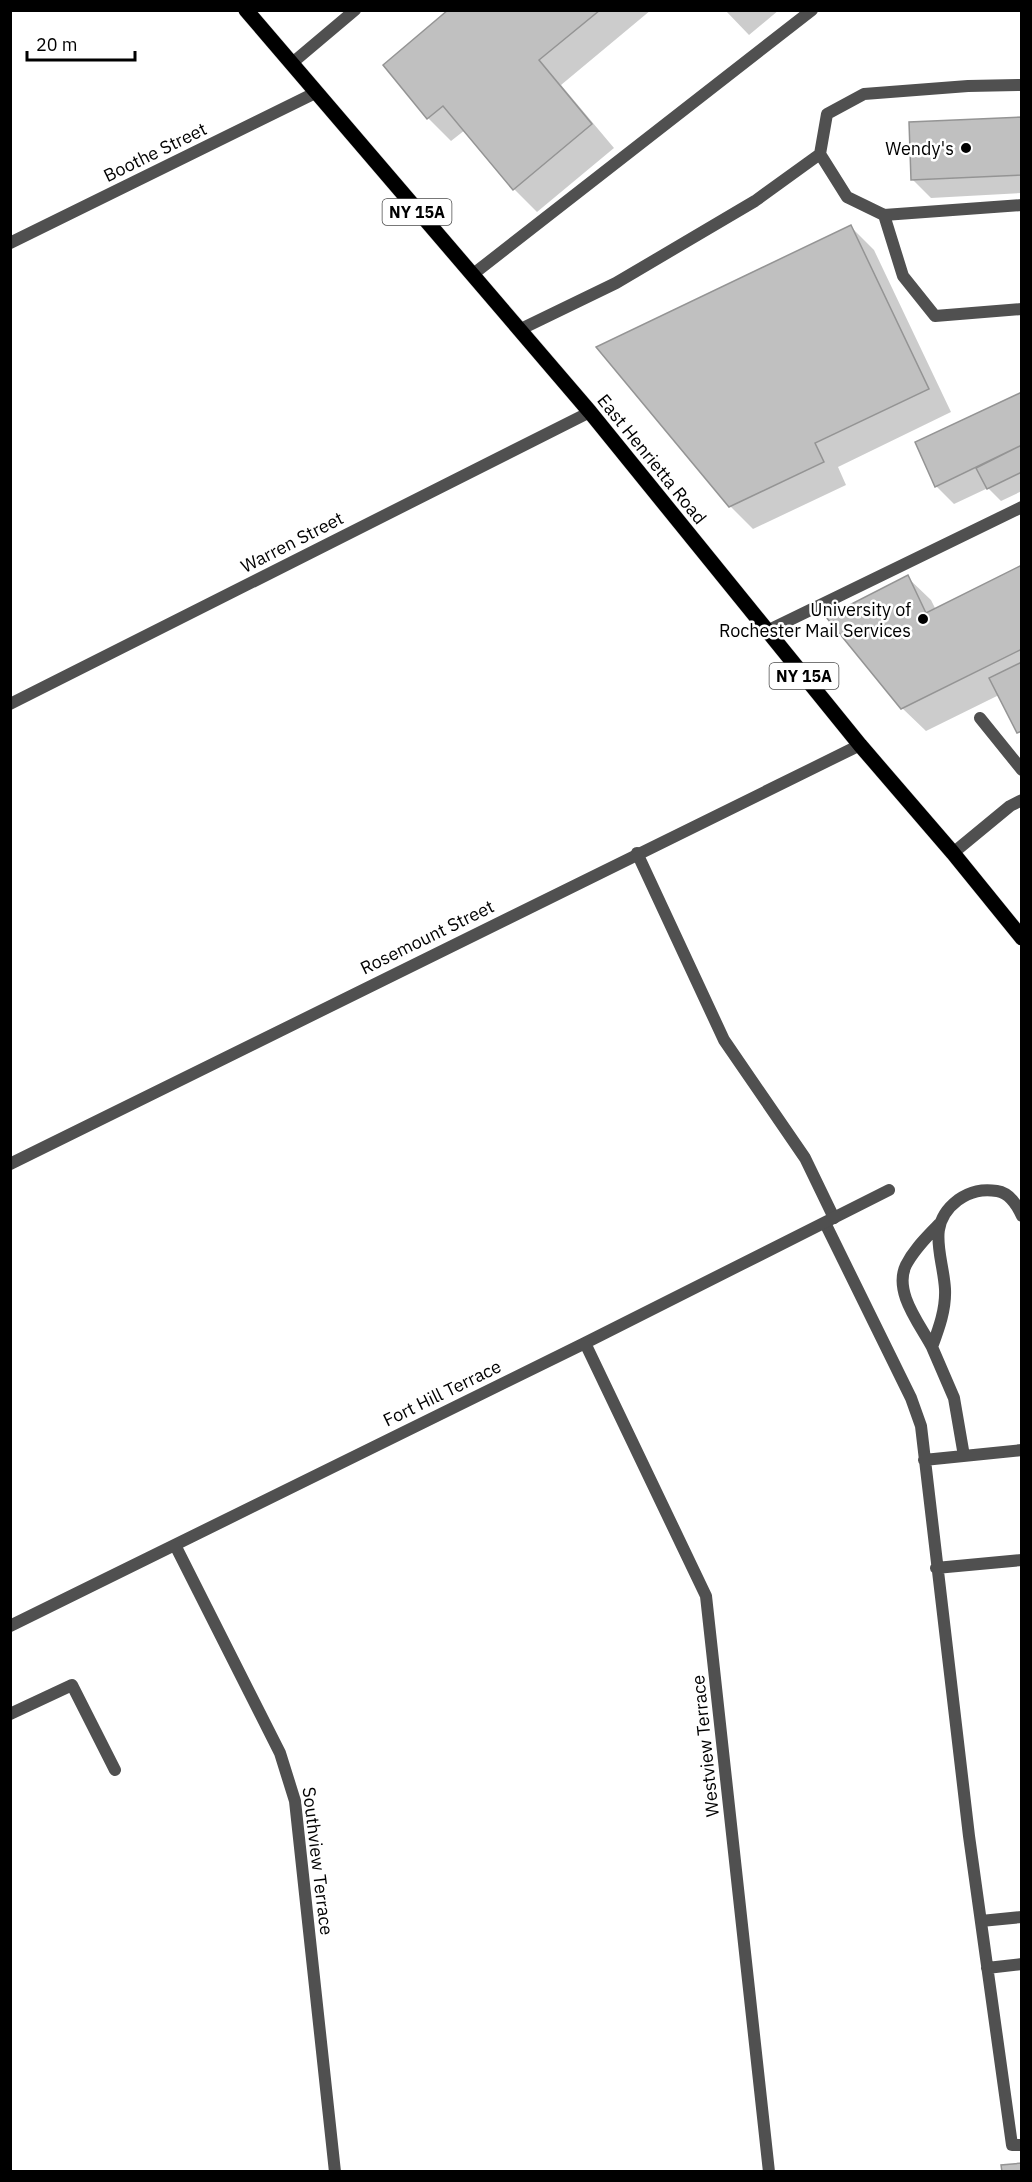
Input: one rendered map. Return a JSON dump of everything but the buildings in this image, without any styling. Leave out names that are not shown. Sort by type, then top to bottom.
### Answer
[{"type":"main road","name":"East Henrietta Road","points":[[246,10],[590,412],[860,745],[1022,938]]},
{"type":"street","points":[[291,64],[355,10]]},
{"type":"street","points":[[472,275],[812,10]]},
{"type":"street","points":[[519,330],[616,283],[755,201],[819,154],[827,114],[864,94],[968,86],[1022,85]]},
{"type":"street","name":"Boothe Street","points":[[10,243],[315,93]]},
{"type":"street","points":[[819,154],[848,197],[884,215],[1022,205]]},
{"type":"street","points":[[884,215],[903,276],[935,316],[1022,309]]},
{"type":"street","name":"Warren Street","points":[[10,704],[590,412]]},
{"type":"street","points":[[767,631],[1022,507]]},
{"type":"street","points":[[980,718],[1022,770]]},
{"type":"street","name":"Rosemount Street","points":[[10,1164],[860,745]]},
{"type":"street","points":[[953,854],[1010,806],[1022,800]]},
{"type":"street","points":[[637,853],[724,1040],[804,1158],[830,1221],[911,1398],[921,1426],[936,1569],[987,1968],[1012,2145],[1022,2145]]},
{"type":"street","name":"Fort Hill Terrace","points":[[10,1626],[585,1343],[889,1190]]},
{"type":"street","points":[[964,1456],[954,1398],[932,1347],[909,1305],[903,1278],[905,1267],[945,1213],[970,1192],[986,1190],[1001,1192],[1012,1200],[1022,1216]]},
{"type":"street","points":[[932,1347],[944,1311],[945,1290],[938,1238],[939,1224]]},
{"type":"street","name":"Westview Terrace","points":[[585,1343],[706,1596],[769,2172]]},
{"type":"street","points":[[924,1460],[1022,1450]]},
{"type":"street","name":"Southview Terrace","points":[[175,1545],[280,1753],[290,1778],[295,1802],[335,2172]]},
{"type":"street","points":[[936,1569],[1022,1560]]},
{"type":"street","points":[[10,1714],[72,1685],[115,1770]]},
{"type":"street","points":[[981,1921],[1022,1917]]},
{"type":"street","points":[[987,1968],[1022,1964]]},
{"type":"place","name":"Wendy's","points":[[966,148]]},
{"type":"place","name":"University of Rochester Mail Services","points":[[923,619]]}]
